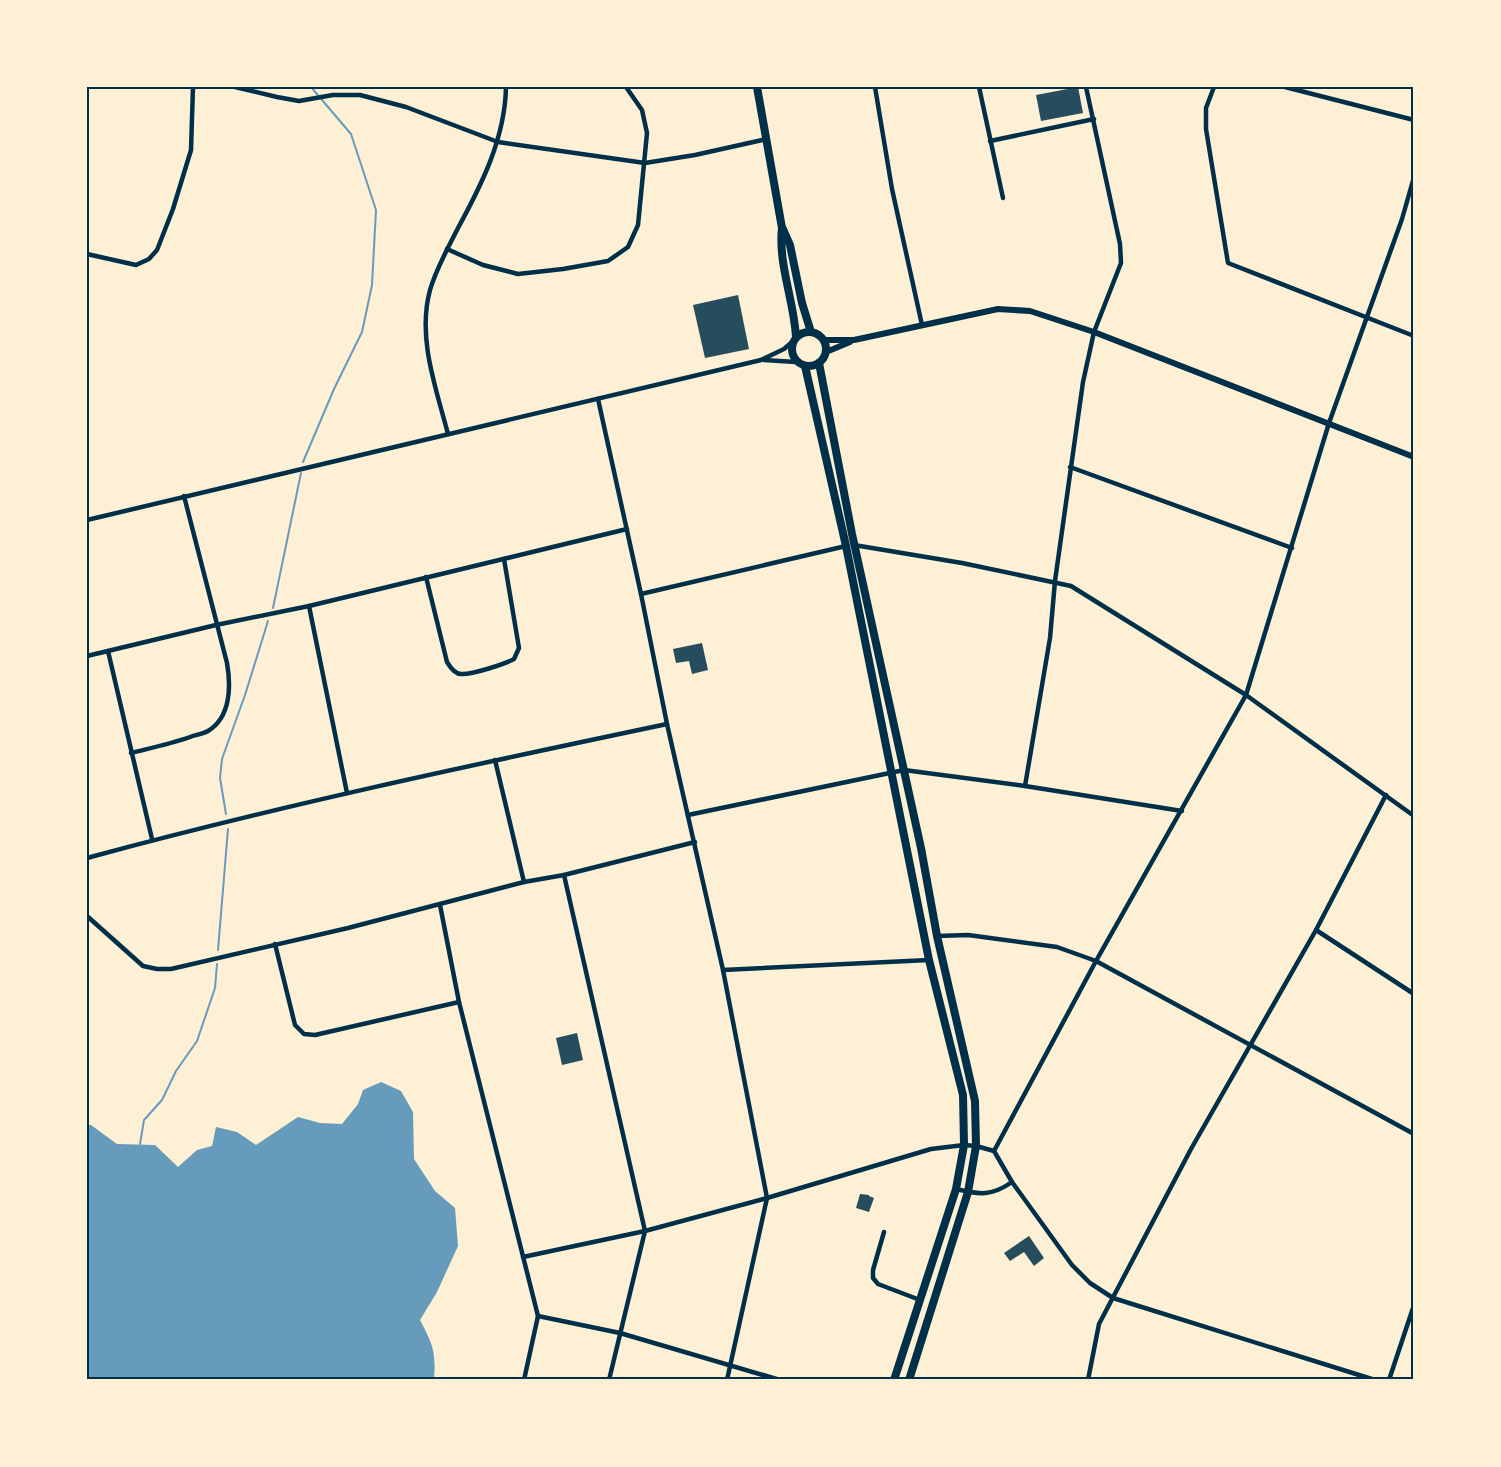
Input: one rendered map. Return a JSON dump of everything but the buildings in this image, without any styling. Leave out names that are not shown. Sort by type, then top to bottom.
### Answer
[{"type":"highway","points":[[757,87],[782,228],[782,251],[794,311],[794,340],[791,353],[796,362],[812,366],[819,363],[826,352],[823,340],[811,332],[805,332],[794,340]]},
{"type":"highway","points":[[782,228],[790,245],[802,303],[811,332]]},
{"type":"highway","points":[[819,363],[937,936],[972,1084],[976,1117],[976,1146],[968,1192],[909,1380]]},
{"type":"highway","points":[[805,366],[846,546],[929,960],[963,1095],[964,1145],[956,1189],[894,1380]]},
{"type":"highway","points":[[945,1224],[956,1228]]},
{"type":"street","points":[[87,254],[136,265],[149,259],[157,250],[173,210],[191,150],[193,87]]},
{"type":"street","points":[[235,87],[299,101],[333,95],[360,95],[406,107],[498,142],[645,163],[695,155],[767,139]]},
{"type":"street","points":[[448,434],[428,355],[426,324],[430,291],[447,249],[473,200],[498,142],[506,111],[506,87]]},
{"type":"street","points":[[447,249],[483,265],[518,274],[608,261],[628,247],[638,225],[647,133],[642,110],[626,87]]},
{"type":"street","points":[[875,87],[892,189],[922,325]]},
{"type":"street","points":[[980,87],[1003,198]]},
{"type":"street","points":[[1025,786],[1050,638],[1055,581],[1083,382],[1094,332],[1121,263],[1121,253],[1086,87]]},
{"type":"street","points":[[1214,87],[1206,108],[1205,119],[1226,261],[1231,265],[1414,336]]},
{"type":"street","points":[[1285,87],[1414,120]]},
{"type":"street","points":[[990,141],[1094,119]]},
{"type":"street","points":[[994,1151],[1096,961],[1246,695],[1329,423],[1402,219],[1414,177]]},
{"type":"street","points":[[826,352],[854,340],[1006,308],[1030,311],[1094,332],[1414,457]]},
{"type":"street","points":[[87,520],[761,360],[784,349],[794,340]]},
{"type":"street","points":[[823,340],[854,340]]},
{"type":"street","points":[[761,360],[796,362]]},
{"type":"street","points":[[598,399],[667,724],[723,970],[767,1198],[726,1380]]},
{"type":"street","points":[[1070,467],[1292,548]]},
{"type":"street","points":[[131,753],[170,744],[208,731],[221,717],[228,701],[230,683],[227,663],[184,496]]},
{"type":"street","points":[[87,656],[216,625],[309,606],[627,529]]},
{"type":"street","points":[[641,594],[855,545],[1071,585],[1246,695],[1414,816]]},
{"type":"street","points":[[426,577],[447,662],[453,671],[461,675],[506,664],[514,659],[519,648],[504,559]]},
{"type":"street","points":[[309,606],[347,793]]},
{"type":"street","points":[[108,651],[152,839]]},
{"type":"street","points":[[87,858],[152,839],[347,793],[667,724]]},
{"type":"street","points":[[495,760],[524,882]]},
{"type":"street","points":[[688,815],[904,770],[1025,786],[1182,811]]},
{"type":"street","points":[[1088,1380],[1099,1324],[1191,1149],[1316,930],[1386,795]]},
{"type":"street","points":[[87,916],[143,966],[171,969],[348,928],[524,882],[564,875],[694,842]]},
{"type":"street","points":[[564,875],[645,1231],[609,1380]]},
{"type":"street","points":[[440,905],[459,1002],[538,1316],[524,1380]]},
{"type":"street","points":[[1316,930],[1414,994]]},
{"type":"street","points":[[937,936],[968,935],[1057,947],[1096,961],[1414,1134]]},
{"type":"street","points":[[275,944],[295,1025],[304,1034],[315,1035],[459,1002]]},
{"type":"street","points":[[723,970],[929,960]]},
{"type":"street","points":[[523,1257],[645,1231],[767,1198],[930,1149],[976,1146],[994,1151],[1012,1182],[1072,1265],[1090,1283],[1113,1298],[1376,1380]]},
{"type":"street","points":[[956,1189],[990,1194],[1012,1182]]},
{"type":"street","points":[[884,1232],[873,1269],[873,1278],[878,1284],[920,1300]]},
{"type":"street","points":[[1389,1380],[1414,1305]]},
{"type":"street","points":[[538,1316],[620,1333],[780,1380]]},
{"type":"water","points":[[381,1082],[401,1091],[413,1112],[414,1159],[435,1191],[455,1208],[458,1246],[437,1292],[420,1320],[433,1348],[434,1380],[87,1380],[87,1125],[91,1125],[117,1144],[155,1145],[178,1167],[197,1150],[212,1146],[216,1127],[237,1132],[256,1145],[298,1117],[320,1123],[342,1124],[358,1104],[363,1090]]},
{"type":"waterway","points":[[303,462],[334,389],[362,332],[372,285],[376,210],[351,134],[311,87]]},
{"type":"waterway","points":[[273,608],[301,473]]},
{"type":"waterway","points":[[226,814],[220,778],[222,759],[268,621]]},
{"type":"waterway","points":[[218,950],[228,829]]},
{"type":"waterway","points":[[140,1144],[144,1120],[162,1100],[176,1071],[197,1041],[215,988],[217,964]]}]
